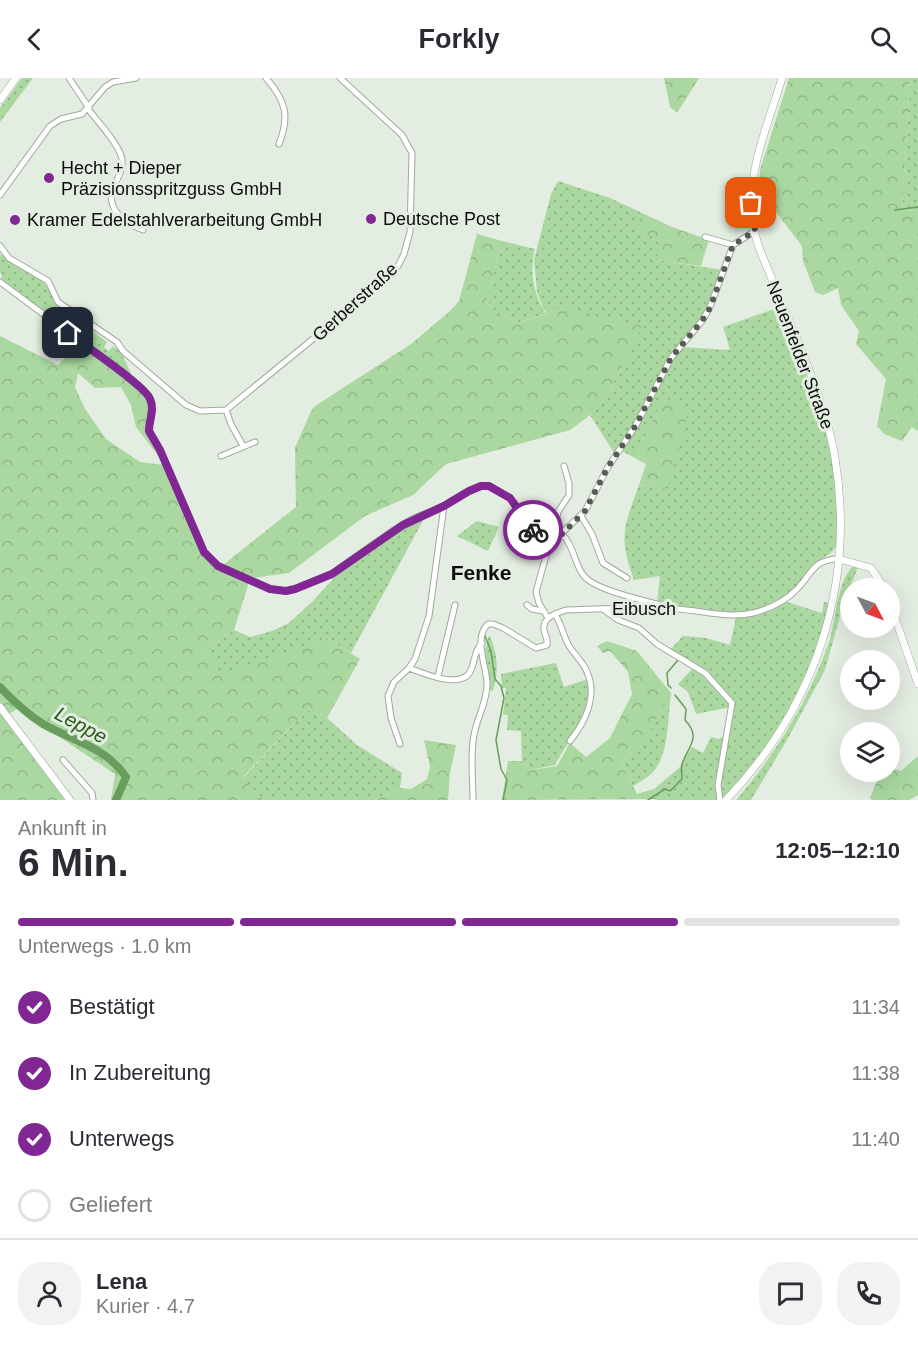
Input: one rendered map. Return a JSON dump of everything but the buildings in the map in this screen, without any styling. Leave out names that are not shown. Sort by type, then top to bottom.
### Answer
[{"type":"main road","points":[[0,100],[16,78]]},
{"type":"main road","name":"Neuenfelder Straße","points":[[726,800],[747,779],[782,730],[803,694],[825,633],[838,559],[839,494],[835,459],[826,416],[765,262],[755,231],[751,203],[755,166],[782,78]]},
{"type":"main road","points":[[838,559],[871,568],[878,578]]},
{"type":"main road","points":[[900,632],[918,684]]},
{"type":"main road","points":[[0,707],[70,800]]},
{"type":"street","points":[[69,78],[116,145],[122,159],[122,169],[111,199],[115,210],[128,225],[143,230]]},
{"type":"street","points":[[0,195],[50,126],[62,119],[82,114],[105,87],[113,82],[136,78]]},
{"type":"street","points":[[266,78],[275,88],[285,110],[286,120],[279,144]]},
{"type":"street","name":"Gerberstraße","points":[[226,410],[369,295],[391,275],[404,254],[410,232],[412,153],[402,135],[340,78]]},
{"type":"street","points":[[548,548],[592,501],[608,467],[636,425],[671,358],[710,308],[733,245],[755,231]]},
{"type":"street","points":[[705,237],[733,245]]},
{"type":"street","points":[[0,246],[9,258],[48,281],[58,302],[117,342],[123,351],[186,405],[200,411],[226,410],[243,446]]},
{"type":"street","points":[[0,282],[137,384],[150,397],[152,414],[149,431],[160,450],[204,552],[218,566],[270,589],[286,591],[295,589],[332,574],[414,518],[444,506],[481,486],[489,486],[500,491],[513,502],[548,548]]},
{"type":"street","points":[[221,456],[255,442]]},
{"type":"street","points":[[473,800],[473,736],[484,707],[488,685],[482,643],[484,628],[488,624],[494,624],[536,648],[544,647],[548,639],[544,625],[548,618],[536,592],[558,512],[570,490],[564,466]]},
{"type":"street","points":[[400,744],[391,718],[388,696],[394,682],[415,659],[429,616],[444,506]]},
{"type":"street","points":[[580,516],[592,534],[603,563],[627,578]]},
{"type":"street","points":[[562,535],[572,548],[579,568],[587,579],[616,592],[671,609]]},
{"type":"street","name":"Eibusch","points":[[548,618],[566,610],[671,609],[737,615],[754,612],[785,599],[798,588],[812,567],[831,559],[838,559]]},
{"type":"street","points":[[438,676],[455,604]]},
{"type":"street","points":[[526,605],[543,611]]},
{"type":"street","points":[[603,609],[618,620],[639,628],[657,644],[705,673],[732,704],[718,785],[720,800]]},
{"type":"street","points":[[555,614],[562,625],[567,642],[588,673],[590,684],[590,706],[570,741]]},
{"type":"street","points":[[409,668],[460,680],[467,677],[477,648],[482,643]]},
{"type":"street","points":[[63,760],[92,793],[93,800]]},
{"type":"green space","points":[[22,78],[33,78],[0,122],[0,108]]},
{"type":"green space","points":[[664,78],[699,78],[677,113],[670,107]]},
{"type":"green space","points":[[789,78],[910,78],[902,211],[918,210],[918,431],[912,427],[902,441],[884,434],[877,426],[886,379],[856,344],[859,331],[841,305],[838,288],[823,295],[815,292],[803,261],[802,246],[776,212],[758,225],[760,170]]},
{"type":"green space","points":[[910,78],[918,78],[918,210],[902,211]]},
{"type":"green space","points":[[558,181],[610,198],[640,212],[638,231],[662,240],[657,260],[723,270],[710,304],[700,321],[674,350],[627,438],[615,454],[590,415],[610,393],[611,386],[630,354],[547,314],[537,292],[534,260],[551,194]]},
{"type":"green space","points":[[640,212],[672,227],[709,240],[701,266],[656,260],[661,240],[638,231]]},
{"type":"green space","points":[[477,234],[502,241],[487,300],[493,309],[516,323],[547,314],[559,306],[642,326],[630,354],[611,386],[610,393],[590,415],[570,430],[446,464],[413,495],[365,516],[289,573],[252,578],[223,565],[296,507],[295,448],[315,406],[411,344],[459,301]]},
{"type":"green space","points":[[502,241],[535,249],[532,266],[534,283],[538,299],[546,314],[516,323],[493,309],[487,300]]},
{"type":"green space","points":[[0,254],[43,281],[58,305],[107,342],[104,347],[109,351],[113,346],[121,352],[133,378],[1,279]]},
{"type":"green space","points":[[777,308],[800,354],[826,425],[833,459],[837,507],[836,546],[832,552],[811,566],[797,588],[785,598],[753,611],[737,613],[675,607],[657,602],[660,576],[634,580],[626,553],[625,532],[639,485],[668,489],[664,398],[635,458],[622,451],[667,367],[681,347],[730,350],[723,327]]},
{"type":"green space","points":[[0,336],[58,365],[79,343],[144,393],[149,407],[146,431],[162,461],[136,427],[131,405],[121,387],[95,388],[78,373],[75,387],[85,409],[106,439],[140,462],[165,465],[203,552],[224,573],[249,582],[234,630],[206,650],[222,675],[327,638],[360,659],[327,718],[307,710],[242,778],[264,800],[111,800],[115,774],[17,709],[9,714],[0,702]]},
{"type":"green space","points":[[664,397],[689,409],[668,489],[639,485],[646,464],[635,458]]},
{"type":"green space","points":[[426,515],[351,653],[327,638],[222,676],[206,650],[234,630],[250,637],[289,623],[343,568],[386,536]]},
{"type":"green space","points":[[477,521],[499,527],[488,551],[457,536]]},
{"type":"green space","points":[[854,566],[858,567],[854,578],[846,578]]},
{"type":"green space","points":[[840,592],[840,616],[825,670],[751,800],[736,800],[778,744],[813,683],[830,639]]},
{"type":"green space","points":[[784,601],[822,613],[824,602],[829,603],[816,655],[779,729],[745,778],[722,800],[719,785],[733,704],[705,672],[670,650],[683,636],[706,638],[730,645],[736,617]]},
{"type":"green space","points":[[489,635],[497,662],[493,691],[489,690],[484,654]]},
{"type":"green space","points":[[607,641],[637,651],[671,693],[670,702],[665,703],[636,757],[628,755],[621,763],[637,794],[654,789],[656,799],[502,800],[508,761],[525,761],[531,770],[557,766],[570,743],[586,757],[610,738],[632,694],[628,672],[610,651],[603,653],[597,646]]},
{"type":"green space","points":[[556,663],[564,687],[588,679],[587,703],[579,724],[555,765],[530,770],[525,761],[522,761],[521,731],[507,730],[508,715],[503,715],[506,688],[502,688],[501,674]]},
{"type":"green space","points":[[694,667],[704,673],[731,707],[696,714],[688,692],[678,684]]},
{"type":"green space","points":[[670,702],[662,757],[653,772],[633,786],[621,763],[628,755],[636,756],[665,703]]},
{"type":"green space","points":[[307,710],[327,718],[357,745],[402,773],[400,788],[374,800],[264,800],[242,779]]},
{"type":"green space","points":[[0,712],[67,800],[0,800]]},
{"type":"green space","points":[[725,736],[717,800],[654,800],[656,799],[654,789],[679,768],[692,747],[703,753],[711,737],[718,739]]},
{"type":"green space","points":[[424,740],[456,745],[450,773],[448,800],[374,800],[400,788],[411,789],[427,779],[430,767]]},
{"type":"green space","points":[[918,756],[918,795],[909,800],[872,800],[870,798],[877,782],[900,782],[901,771]]},
{"type":"waterway","points":[[895,210],[918,207]]},
{"type":"waterway","points":[[485,636],[491,651],[495,679],[501,686],[504,698],[496,740],[501,769],[507,780],[503,800]]},
{"type":"waterway","points":[[671,688],[668,685],[667,673],[678,660]]},
{"type":"waterway","name":"Leppe","points":[[0,687],[20,707],[43,724],[109,758],[126,777],[116,800]]},
{"type":"waterway","points":[[648,800],[665,789],[670,791],[682,779],[682,764],[692,742],[693,732],[685,720],[686,709],[675,695]]},
{"type":"way so far","points":[[533,530],[548,548],[592,501],[608,467],[636,425],[671,358],[710,308],[733,245],[755,231],[751,203]]},
{"type":"place","name":"Hecht + Dieper Präzisionsspritzguss GmbH","points":[[49,178]]},
{"type":"place","name":"Deutsche Post","points":[[371,219]]},
{"type":"place","name":"Kramer Edelstahlverarbeitung GmbH","points":[[15,220]]},
{"type":"district","name":"Fenke","points":[[481,573]]},
{"type":"route","points":[[68,333],[137,384],[150,397],[152,414],[149,431],[160,450],[204,552],[218,566],[270,589],[286,591],[295,589],[332,574],[414,518],[444,506],[481,486],[489,486],[510,498],[533,530]]}]
